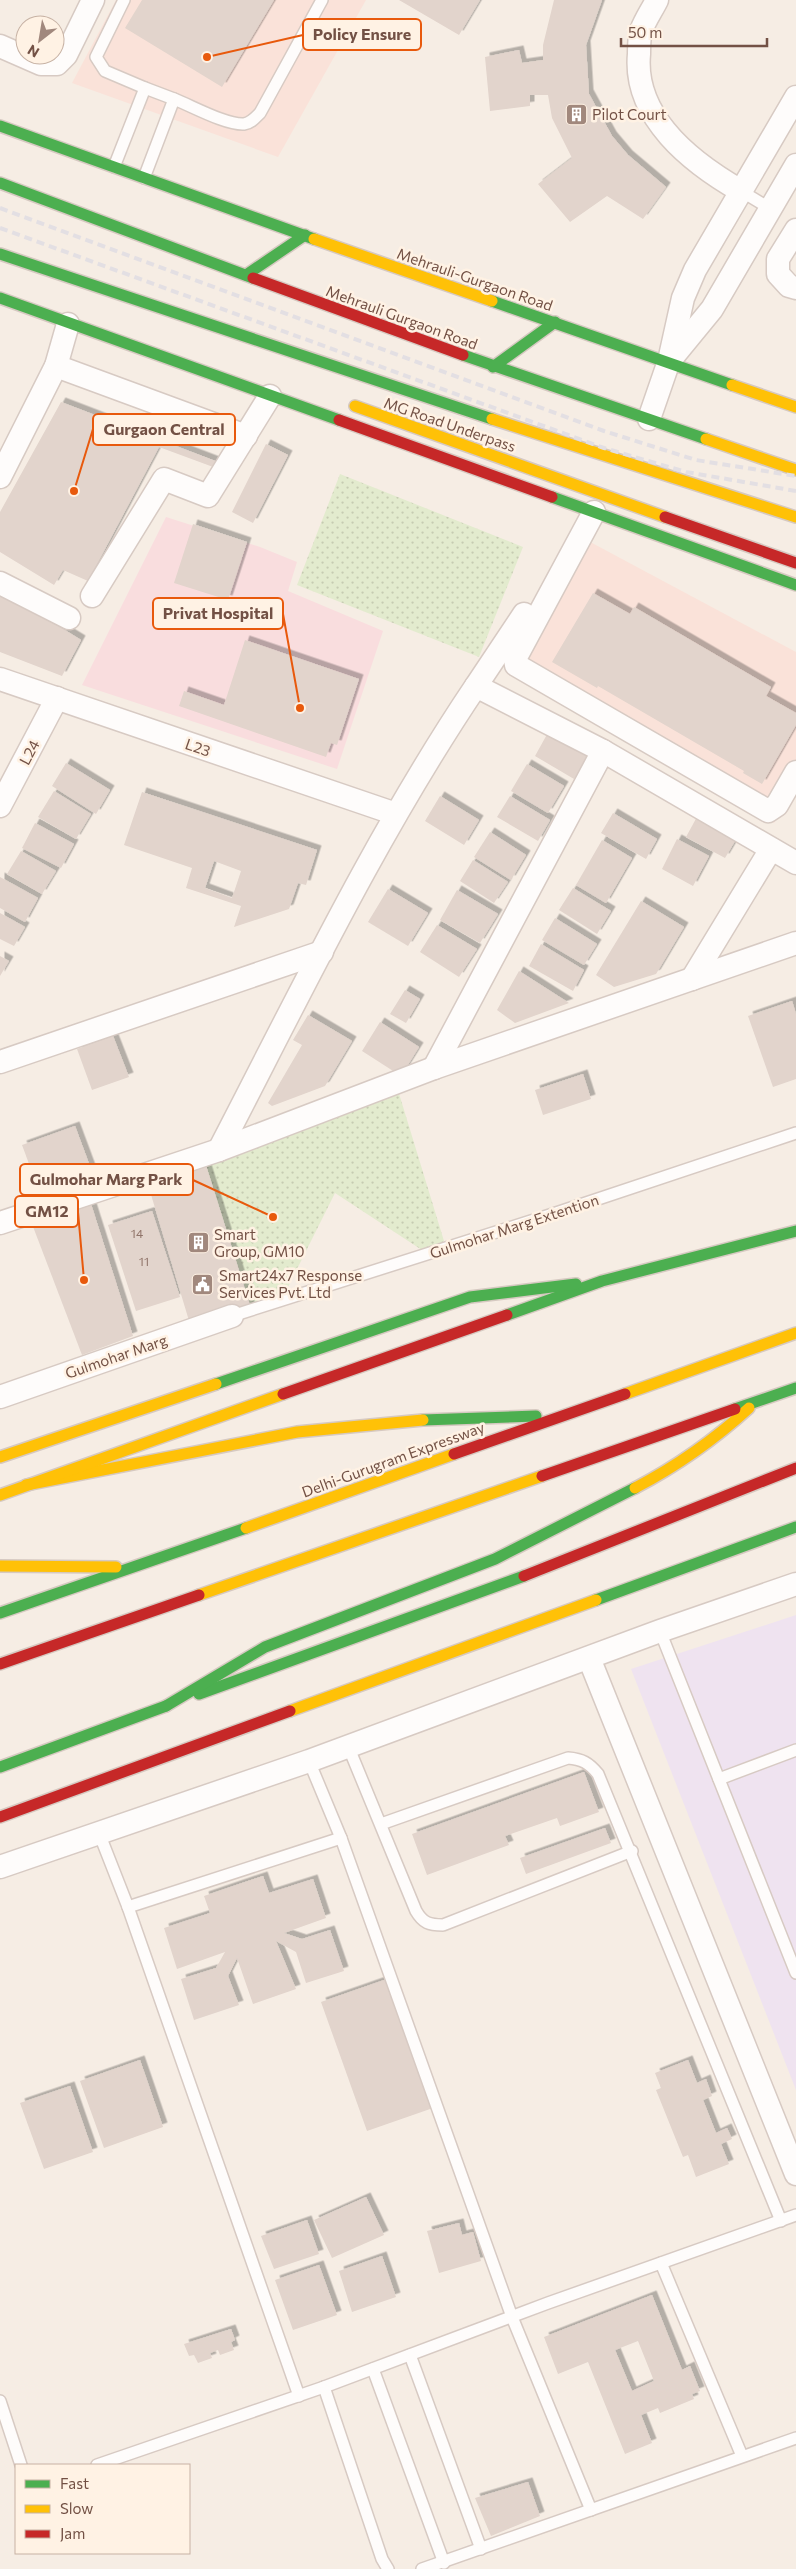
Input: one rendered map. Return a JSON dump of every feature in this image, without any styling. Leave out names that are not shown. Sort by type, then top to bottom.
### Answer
[{"type":"main road","name":"Mehrauli-Gurgaon Road","points":[[0,126],[305,236],[796,407]]},
{"type":"main road","name":"Mehrauli Gurgaon Road","points":[[0,183],[494,367],[796,470]]},
{"type":"main road","points":[[246,275],[305,236]]},
{"type":"main road","points":[[0,254],[396,388],[796,517]]},
{"type":"main road","points":[[0,298],[796,585]]},
{"type":"main road","points":[[494,367],[555,322]]},
{"type":"main road","points":[[90,332],[166,345]]},
{"type":"main road","name":"MG Road Underpass","points":[[345,403],[796,562]]},
{"type":"main road","points":[[0,1495],[602,1281],[796,1231]]},
{"type":"main road","points":[[0,1458],[470,1297],[602,1281]]},
{"type":"main road","name":"Delhi-Gurugram Expressway","points":[[0,1613],[136,1567],[563,1414],[796,1333]]},
{"type":"main road","points":[[0,1664],[796,1388]]},
{"type":"main road","points":[[166,1706],[265,1647],[495,1559],[669,1470],[721,1434],[757,1401]]},
{"type":"main road","points":[[26,1485],[298,1432],[422,1420],[563,1414]]},
{"type":"main road","points":[[0,1767],[720,1501],[796,1468]]},
{"type":"main road","points":[[0,1817],[796,1527]]},
{"type":"main road","points":[[0,1566],[136,1567]]},
{"type":"street","points":[[0,46],[41,64],[57,64],[66,55],[93,0]]},
{"type":"street","points":[[657,0],[641,32],[637,69],[647,104],[669,137],[715,176],[741,191]]},
{"type":"street","points":[[649,419],[669,362],[683,298],[695,270],[796,97]]},
{"type":"street","points":[[669,362],[712,309],[796,165]]},
{"type":"street","points":[[770,209],[796,224]]},
{"type":"street","points":[[796,230],[778,259],[778,274],[789,286],[796,288]]},
{"type":"street","points":[[0,477],[56,366],[68,324]]},
{"type":"street","points":[[56,366],[246,436]]},
{"type":"street","points":[[92,596],[164,479],[208,496],[270,396]]},
{"type":"street","points":[[219,1150],[396,814],[440,740],[589,511]]},
{"type":"street","points":[[589,511],[515,659],[516,665],[768,811],[777,805],[796,772]]},
{"type":"street","points":[[0,583],[69,618]]},
{"type":"street","name":"L23","points":[[0,679],[396,814]]},
{"type":"street","points":[[476,686],[602,751],[796,864]]},
{"type":"street","name":"L24","points":[[0,806],[57,698]]},
{"type":"street","points":[[434,1068],[602,751]]},
{"type":"street","points":[[692,979],[771,849]]},
{"type":"street","points":[[0,1223],[219,1150],[434,1068],[796,943]]},
{"type":"street","points":[[0,1062],[322,952]]},
{"type":"street","name":"Gulmohar Marg","points":[[0,1397],[232,1316]]},
{"type":"street","points":[[0,1867],[309,1761],[660,1631],[796,1584]]},
{"type":"street","points":[[589,1658],[796,2174]]},
{"type":"lane","points":[[124,0],[96,57],[105,71],[234,123],[245,124],[253,121],[260,113],[322,0]]},
{"type":"lane","points":[[114,167],[145,88]]},
{"type":"lane","points":[[144,178],[174,99]]},
{"type":"lane","points":[[741,191],[770,209]]},
{"type":"lane","name":"Gulmohar Marg Extention","points":[[232,1316],[556,1213],[796,1132]]},
{"type":"lane","points":[[660,1631],[796,1973]]},
{"type":"lane","points":[[348,1746],[416,1911],[422,1921],[431,1925],[443,1925],[632,1851]]},
{"type":"lane","points":[[719,1779],[796,1750]]},
{"type":"lane","points":[[381,1824],[568,1758],[581,1759],[598,1774],[632,1851],[781,2221]]},
{"type":"lane","points":[[309,1761],[341,1838],[512,2317],[591,2510]]},
{"type":"lane","points":[[99,1833],[128,1907],[299,2396]]},
{"type":"lane","points":[[128,1907],[341,1838]]},
{"type":"lane","points":[[100,2464],[299,2396],[796,2215]]},
{"type":"lane","points":[[661,2263],[742,2456]]},
{"type":"lane","points":[[410,2355],[481,2549]]},
{"type":"lane","points":[[373,2369],[444,2563]]},
{"type":"lane","points":[[324,2387],[382,2559],[388,2569]]},
{"type":"lane","points":[[0,2401],[22,2464]]},
{"type":"lane","points":[[422,2569],[444,2563],[796,2438]]},
{"type":"shaded area","points":[[116,0],[366,0],[278,157],[72,83]]},
{"type":"shaded area","points":[[166,517],[260,547],[297,562],[288,591],[383,631],[337,769],[82,685]]},
{"type":"shaded area","points":[[579,536],[796,652],[796,787],[774,823],[505,662]]},
{"type":"shaded area","points":[[796,1615],[796,2090],[631,1669]]},
{"type":"green space","points":[[340,474],[523,547],[479,657],[297,585]]},
{"type":"green space","points":[[397,1087],[444,1241],[428,1254],[335,1193],[281,1301],[252,1310],[204,1159]]},
{"type":"building","points":[[142,0],[274,0],[222,87],[125,28]]},
{"type":"building","points":[[399,0],[480,0],[459,35]]},
{"type":"building","name":"Pilot Court","points":[[554,0],[602,0],[586,45],[589,94],[612,136],[628,155],[666,187],[643,219],[607,196],[570,222],[538,184],[572,158],[552,118],[548,95],[530,95],[530,106],[490,111],[485,57],[519,50],[522,63],[543,60],[543,45]]},
{"type":"building","points":[[61,402],[223,464],[224,471],[159,447],[88,581],[63,570],[54,585],[0,552],[0,512]]},
{"type":"building","points":[[266,444],[288,455],[253,523],[232,512]]},
{"type":"building","points":[[193,524],[247,542],[228,600],[174,583]]},
{"type":"building","points":[[0,590],[81,640],[62,676],[0,652]]},
{"type":"building","points":[[593,593],[630,614],[634,607],[771,687],[766,696],[796,713],[796,725],[762,784],[743,773],[744,771],[598,686],[597,688],[552,662]]},
{"type":"building","points":[[245,640],[359,679],[337,745],[331,743],[326,757],[179,706],[184,691],[224,705]]},
{"type":"building","points":[[550,729],[591,752],[574,779],[535,756]]},
{"type":"building","points":[[66,763],[110,790],[96,814],[52,786]]},
{"type":"building","points":[[527,764],[564,786],[548,813],[511,791]]},
{"type":"building","points":[[54,791],[91,814],[76,839],[38,817]]},
{"type":"building","points":[[142,792],[317,850],[306,885],[298,883],[289,909],[234,927],[241,906],[186,888],[192,868],[124,845]],"holes":[[[214,861],[241,871],[232,898],[205,888]]]},
{"type":"building","points":[[440,796],[479,820],[464,845],[425,821]]},
{"type":"building","points":[[510,796],[550,820],[538,841],[497,817]]},
{"type":"building","points":[[613,813],[657,839],[646,859],[601,833]]},
{"type":"building","points":[[698,815],[738,836],[725,858],[686,837]]},
{"type":"building","points":[[35,823],[74,844],[61,868],[22,848]]},
{"type":"building","points":[[490,832],[526,855],[511,880],[474,857]]},
{"type":"building","points":[[677,839],[709,856],[693,886],[662,869]]},
{"type":"building","points":[[602,840],[632,858],[606,903],[576,885]]},
{"type":"building","points":[[21,851],[56,871],[42,894],[7,874]]},
{"type":"building","points":[[473,860],[508,882],[494,903],[460,881]]},
{"type":"building","points":[[0,877],[38,898],[25,922],[0,908]]},
{"type":"building","points":[[573,888],[611,911],[597,934],[559,910]]},
{"type":"building","points":[[388,889],[428,913],[408,946],[368,922]]},
{"type":"building","points":[[457,890],[498,914],[480,943],[440,920]]},
{"type":"building","points":[[641,901],[684,927],[656,974],[614,987],[596,975]]},
{"type":"building","points":[[0,913],[25,927],[14,946],[0,939]]},
{"type":"building","points":[[555,918],[597,944],[584,965],[542,940]]},
{"type":"building","points":[[437,925],[477,949],[459,977],[420,952]]},
{"type":"building","points":[[541,944],[584,970],[573,991],[529,966]]},
{"type":"building","points":[[0,956],[9,961],[0,976]]},
{"type":"building","points":[[519,971],[569,1003],[515,1023],[497,1010]]},
{"type":"building","points":[[405,990],[420,999],[406,1023],[390,1014]]},
{"type":"building","points":[[792,1001],[796,1014],[796,1079],[773,1087],[748,1016]]},
{"type":"building","points":[[308,1015],[352,1041],[325,1086],[272,1106],[268,1103],[302,1045],[293,1040]]},
{"type":"building","points":[[380,1022],[419,1047],[401,1076],[362,1051]]},
{"type":"building","points":[[113,1036],[129,1077],[92,1090],[77,1049]]},
{"type":"building","points":[[583,1074],[591,1099],[543,1115],[535,1090]]},
{"type":"building","points":[[75,1126],[91,1169],[38,1188],[22,1145]]},
{"type":"building","name":"Smart Group, GM10","points":[[204,1159],[251,1309],[190,1324],[146,1178]]},
{"type":"building","points":[[91,1204],[133,1336],[82,1355],[32,1224]]},
{"type":"building","points":[[152,1211],[180,1297],[136,1311],[108,1225]]},
{"type":"building","points":[[584,1772],[599,1812],[560,1826],[557,1818],[505,1836],[509,1845],[427,1875],[412,1834]]},
{"type":"building","points":[[605,1828],[611,1843],[526,1874],[520,1858]]},
{"type":"building","points":[[263,1876],[269,1893],[313,1879],[326,1918],[284,1933],[302,1939],[330,1930],[344,1971],[306,1983],[296,1952],[276,1941],[296,1989],[253,2004],[237,1958],[228,1976],[239,2005],[194,2020],[181,1979],[216,1968],[225,1952],[177,1969],[164,1928],[210,1913],[204,1896]]},
{"type":"building","points":[[387,1979],[433,2108],[367,2131],[321,2002]]},
{"type":"building","points":[[140,2060],[163,2127],[104,2148],[80,2081]]},
{"type":"building","points":[[688,2060],[697,2083],[706,2079],[712,2096],[703,2100],[716,2133],[727,2128],[732,2139],[721,2144],[729,2164],[696,2177],[688,2155],[683,2157],[656,2090],[661,2088],[655,2073]]},
{"type":"building","points":[[70,2086],[93,2152],[44,2169],[20,2103]]},
{"type":"building","points":[[366,2197],[384,2235],[332,2258],[314,2220]]},
{"type":"building","points":[[307,2220],[319,2254],[274,2269],[261,2236]]},
{"type":"building","points":[[459,2223],[462,2235],[473,2232],[481,2261],[439,2273],[427,2231]]},
{"type":"building","points":[[382,2256],[396,2297],[352,2312],[339,2271]]},
{"type":"building","points":[[319,2265],[337,2315],[293,2330],[275,2280]]},
{"type":"building","points":[[652,2295],[682,2370],[690,2366],[700,2391],[692,2394],[694,2399],[660,2413],[658,2408],[641,2415],[652,2443],[625,2454],[588,2362],[558,2374],[544,2337]],"holes":[[[638,2341],[654,2381],[632,2391],[615,2350]]]},
{"type":"building","points":[[231,2329],[235,2340],[231,2342],[234,2350],[220,2355],[218,2350],[210,2353],[212,2358],[198,2363],[194,2355],[189,2356],[184,2344]]},
{"type":"building","points":[[528,2482],[540,2516],[491,2536],[475,2498]]},
{"type":"railway","points":[[0,208],[604,431],[696,460],[796,476]]},
{"type":"railway","points":[[0,228],[604,448],[686,472],[796,491]]},
{"type":"traffic: fast","points":[[0,126],[314,239]]},
{"type":"traffic: fast","points":[[0,183],[253,278]]},
{"type":"traffic: fast","points":[[246,275],[305,235]]},
{"type":"traffic: fast","points":[[0,254],[492,419]]},
{"type":"traffic: fast","points":[[0,298],[339,420]]},
{"type":"traffic: fast","points":[[492,301],[732,385]]},
{"type":"traffic: fast","points":[[493,367],[555,322]]},
{"type":"traffic: fast","points":[[463,355],[706,439]]},
{"type":"traffic: fast","points":[[552,497],[796,585]]},
{"type":"traffic: fast","points":[[507,1315],[602,1281],[796,1231]]},
{"type":"traffic: fast","points":[[216,1384],[470,1297],[576,1284]]},
{"type":"traffic: fast","points":[[735,1409],[796,1388]]},
{"type":"traffic: fast","points":[[423,1420],[536,1416]]},
{"type":"traffic: fast","points":[[166,1706],[265,1647],[495,1559],[635,1488]]},
{"type":"traffic: fast","points":[[596,1600],[796,1527]]},
{"type":"traffic: fast","points":[[0,1613],[246,1528]]},
{"type":"traffic: fast","points":[[199,1694],[524,1576]]},
{"type":"traffic: fast","points":[[0,1767],[166,1706]]},
{"type":"traffic: slow","points":[[314,239],[492,301]]},
{"type":"traffic: slow","points":[[732,385],[796,407]]},
{"type":"traffic: slow","points":[[355,406],[665,517]]},
{"type":"traffic: slow","points":[[492,419],[796,517]]},
{"type":"traffic: slow","points":[[706,439],[796,470]]},
{"type":"traffic: slow","points":[[625,1394],[796,1333]]},
{"type":"traffic: slow","points":[[0,1457],[216,1384]]},
{"type":"traffic: slow","points":[[0,1495],[283,1394]]},
{"type":"traffic: slow","points":[[635,1488],[695,1452],[749,1408]]},
{"type":"traffic: slow","points":[[26,1485],[297,1432],[423,1420]]},
{"type":"traffic: slow","points":[[246,1528],[454,1454]]},
{"type":"traffic: slow","points":[[199,1595],[542,1476]]},
{"type":"traffic: slow","points":[[0,1566],[116,1567]]},
{"type":"traffic: slow","points":[[290,1711],[596,1600]]},
{"type":"traffic: jam","points":[[253,278],[463,355]]},
{"type":"traffic: jam","points":[[339,420],[552,497]]},
{"type":"traffic: jam","points":[[665,517],[796,563]]},
{"type":"traffic: jam","points":[[283,1394],[507,1315]]},
{"type":"traffic: jam","points":[[454,1454],[625,1394]]},
{"type":"traffic: jam","points":[[542,1476],[735,1409]]},
{"type":"traffic: jam","points":[[524,1576],[796,1468]]},
{"type":"traffic: jam","points":[[0,1664],[199,1595]]},
{"type":"traffic: jam","points":[[0,1817],[290,1711]]},
{"type":"place","name":"Policy Ensure","points":[[207,57]]},
{"type":"place","name":"Pilot Court","points":[[576,114]]},
{"type":"place","name":"Gurgaon Central","points":[[74,491]]},
{"type":"place","name":"Privat Hospital","points":[[300,708]]},
{"type":"place","name":"Gulmohar Marg Park","points":[[273,1217]]},
{"type":"place","name":"Smart Group, GM10","points":[[198,1243]]},
{"type":"place","name":"GM12","points":[[84,1280]]},
{"type":"place","name":"Smart24x7 Response Services Pvt. Ltd","points":[[203,1284]]}]
